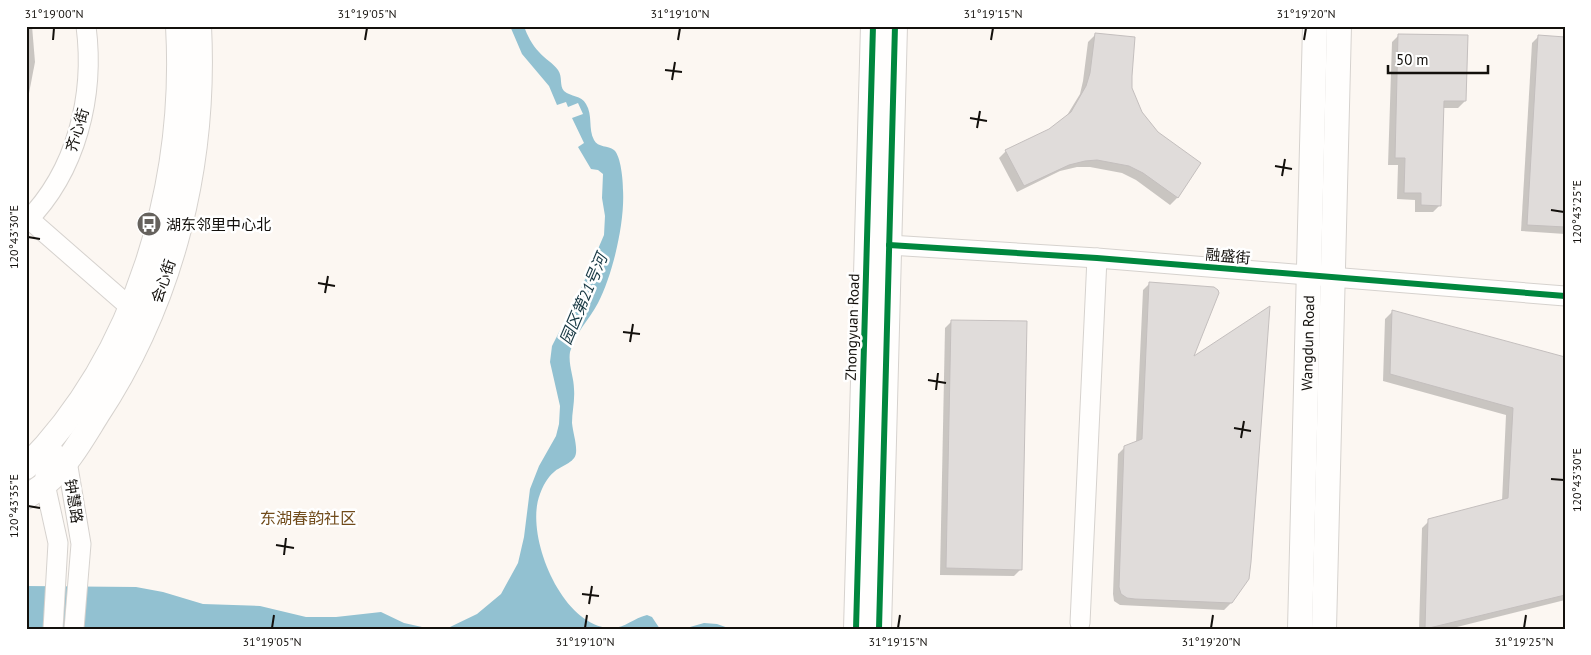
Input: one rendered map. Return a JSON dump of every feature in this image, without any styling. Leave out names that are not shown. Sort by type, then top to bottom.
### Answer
[{"type":"main road","name":"会心街","points":[[36,491],[68,461],[114,389],[141,313],[144,274],[168,181],[178,80],[178,26]]},
{"type":"main road","name":"会心街","points":[[26,467],[46,447],[79,404],[95,378],[164,282],[190,179],[199,90],[199,26]]},
{"type":"main road","name":"Zhongyuan Road","points":[[868,625],[873,26]]},
{"type":"main road","name":"Zhongyuan Road","points":[[868,625],[888,245],[895,26]]},
{"type":"main road","name":"Wangdun Road","points":[[1300,629],[1315,26]]},
{"type":"main road","name":"Wangdun Road","points":[[1324,629],[1339,26]]},
{"type":"street","name":"齐心街","points":[[28,220],[51,190],[62,171],[79,130],[88,88],[89,66],[86,26]]},
{"type":"street","points":[[28,220],[141,313]]},
{"type":"street","name":"融盛街","points":[[888,245],[1097,258],[1565,296]]},
{"type":"street","points":[[1080,623],[1097,258]]},
{"type":"street","name":"钟慧路","points":[[53,629],[58,543],[36,491],[46,447],[68,461],[81,544],[74,629]]},
{"type":"water","name":"园区第21号河","points":[[510,26],[524,26],[534,46],[558,70],[564,91],[581,99],[586,104],[592,136],[596,143],[612,148],[616,153],[621,169],[623,186],[620,232],[609,278],[598,303],[572,345],[570,352],[574,384],[572,423],[576,453],[573,459],[549,477],[544,485],[536,511],[537,531],[550,575],[562,595],[576,611],[592,623],[609,628],[624,625],[647,615],[652,617],[660,629],[431,629],[450,627],[477,614],[501,594],[518,563],[524,537],[530,489],[539,466],[556,436],[559,424],[560,406],[550,362],[552,346],[580,291],[604,235],[603,174],[598,170],[591,169],[578,147],[584,143],[572,118],[583,114],[578,103],[568,107],[566,102],[557,105],[549,86],[522,54]]},
{"type":"water","points":[[26,586],[136,587],[163,592],[203,604],[260,606],[306,617],[336,617],[381,612],[404,623],[431,629],[26,629]]},
{"type":"water","points":[[704,623],[717,624],[731,629],[683,629]]},
{"type":"building","points":[[1095,33],[1135,37],[1132,88],[1142,112],[1158,132],[1201,163],[1178,198],[1143,173],[1129,166],[1097,160],[1069,165],[1024,186],[1005,150],[1049,129],[1071,112],[1086,86],[1090,73]]},
{"type":"building","points":[[1398,34],[1468,35],[1466,101],[1444,101],[1441,206],[1421,205],[1421,193],[1404,193],[1405,158],[1395,158]]},
{"type":"building","points":[[1538,35],[1565,37],[1565,227],[1527,225]]},
{"type":"building","points":[[1149,282],[1214,287],[1218,290],[1219,293],[1194,356],[1270,306],[1249,579],[1232,603],[1127,598],[1121,594],[1119,587],[1124,446],[1142,439]]},
{"type":"building","points":[[1392,310],[1565,357],[1565,595],[1425,629],[1428,519],[1508,498],[1513,408],[1390,374]]},
{"type":"building","points":[[951,320],[1027,321],[1022,570],[946,568]]},
{"type":"cycle path","points":[[856,629],[873,26]]},
{"type":"cycle path","points":[[879,629],[895,26]]},
{"type":"cycle path","points":[[889,245],[1097,258],[1565,296]]},
{"type":"place","name":"湖东邻里中心北","points":[[149,224]]},
{"type":"district","name":"东湖春韵社区","points":[[308,518]]}]
